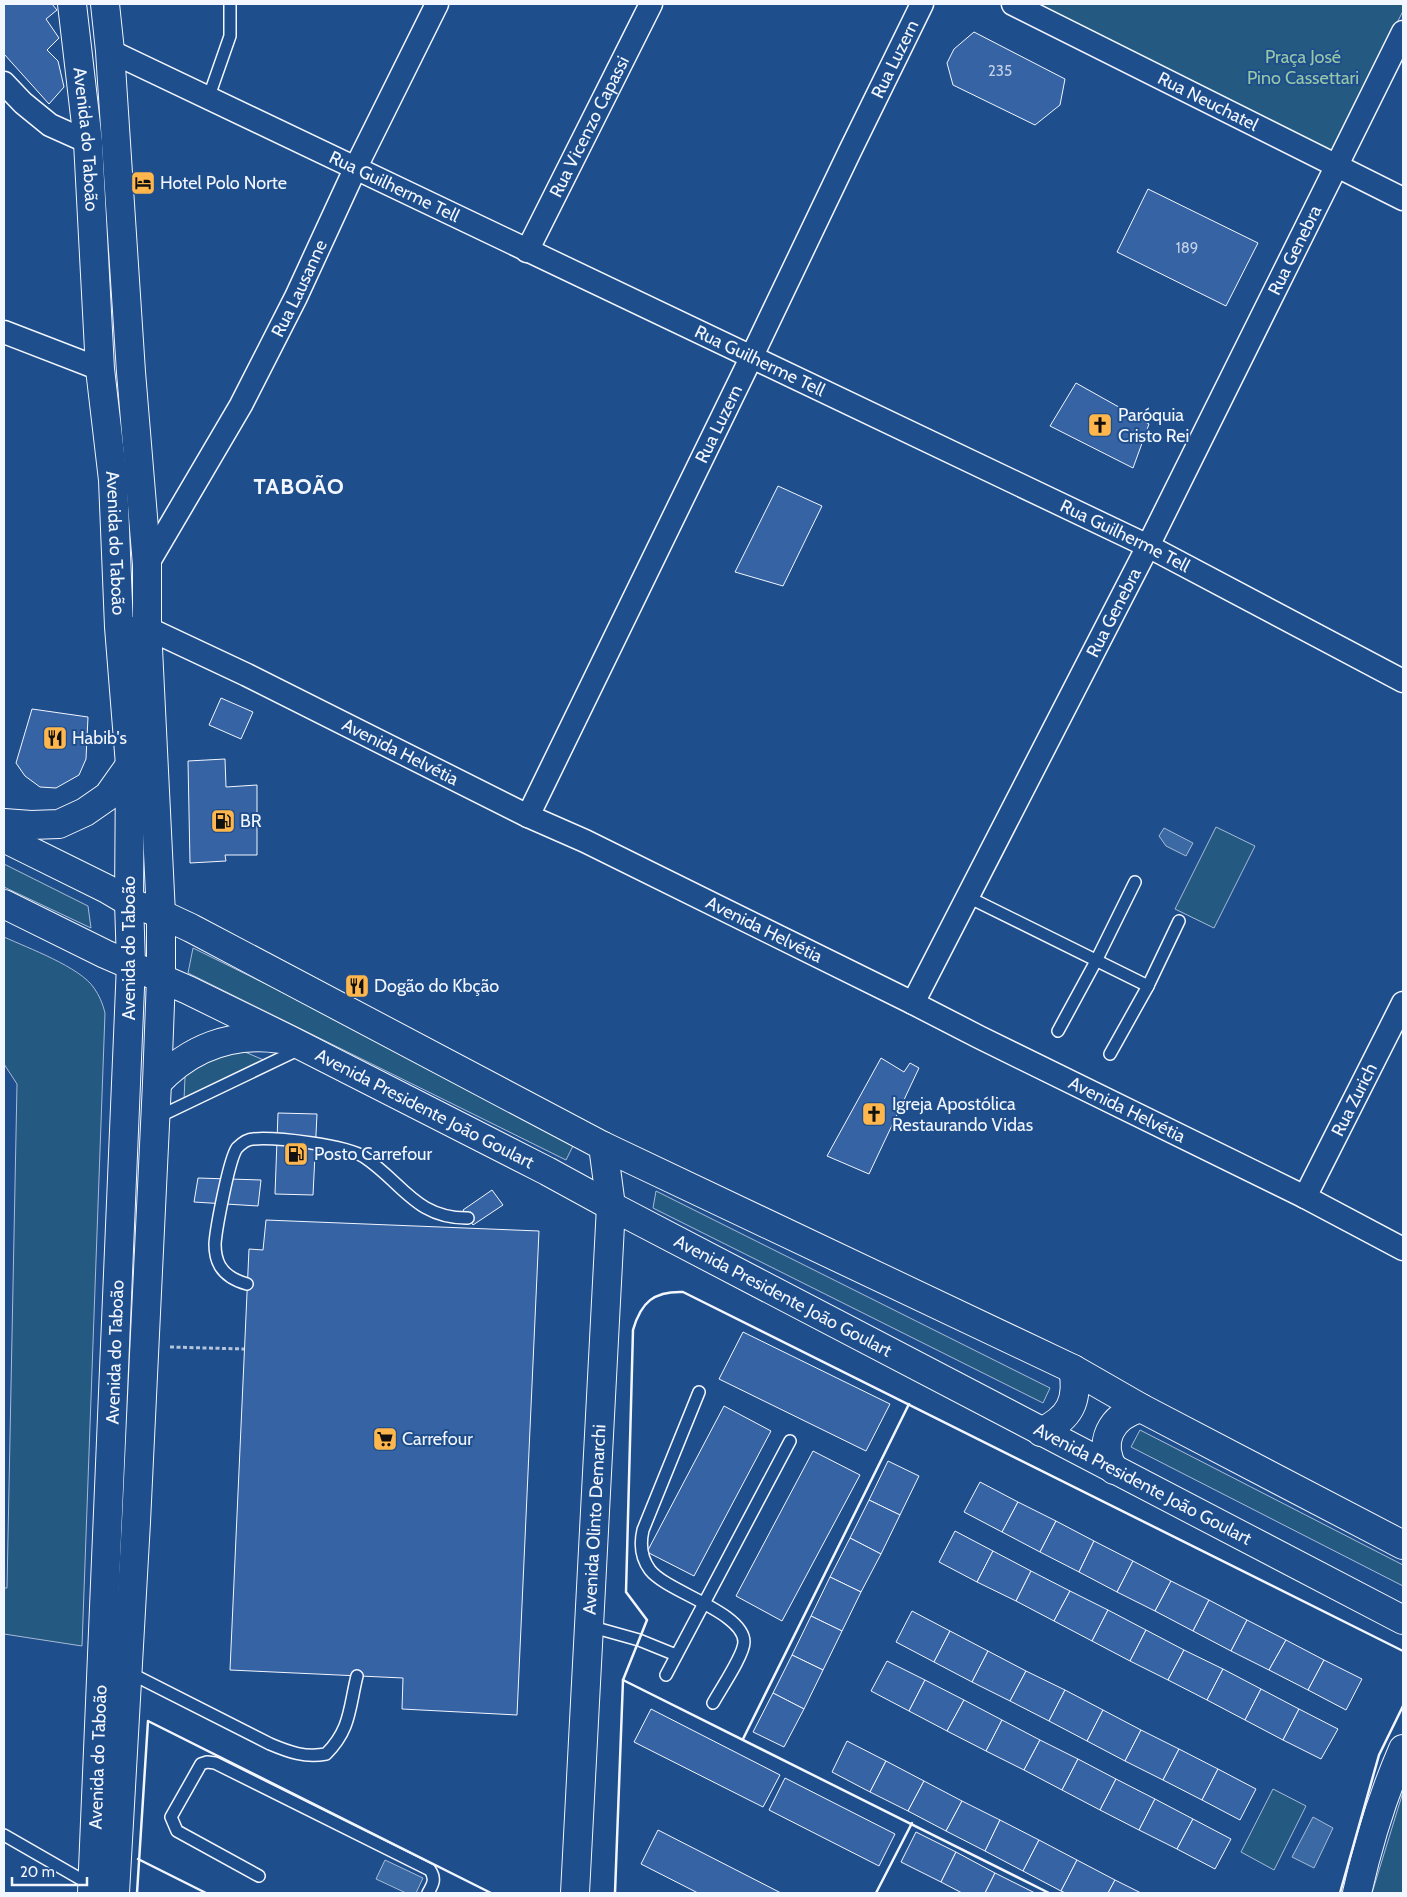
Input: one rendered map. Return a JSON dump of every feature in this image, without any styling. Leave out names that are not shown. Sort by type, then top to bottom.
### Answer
[{"type":"main road","name":"Avenida do Taboão","points":[[72,4],[88,142],[100,370],[113,480],[119,627],[130,765],[131,964],[115,1669]]},
{"type":"main road","name":"Avenida do Taboão","points":[[100,1891],[115,1669],[145,1346],[161,978],[161,914],[147,628],[147,565],[131,372],[110,52],[105,4]]},
{"type":"main road","points":[[4,823],[30,825],[59,824],[68,820],[85,812],[108,796],[130,765]]},
{"type":"main road","points":[[4,838],[108,889],[130,902],[161,914],[603,1146],[1073,1369],[1141,1408],[1403,1545]]},
{"type":"main road","name":"Avenida Presidente João Goulart","points":[[4,904],[105,954],[188,990],[547,1171],[1041,1432],[1403,1620]]},
{"type":"main road","points":[[157,1083],[172,1068],[186,1058],[217,1042],[256,1037],[296,1044]]},
{"type":"main road","name":"Avenida Olinto Demarchi","points":[[574,1893],[611,1206],[603,1146]]},
{"type":"main road","points":[[1041,1432],[1055,1425],[1069,1412],[1074,1392],[1073,1369]]},
{"type":"main road","points":[[1114,1470],[1109,1462],[1106,1448],[1112,1427],[1127,1413],[1141,1408]]},
{"type":"main road","points":[[1357,1893],[1363,1865],[1387,1786],[1403,1749]]},
{"type":"street","name":"Rua Lausanne","points":[[147,565],[241,405],[296,297],[355,169],[437,4]]},
{"type":"street","name":"Rua Vicenzo Capassi","points":[[526,251],[650,4]]},
{"type":"street","name":"Rua Luzern","points":[[528,816],[752,358],[850,150],[922,4]]},
{"type":"street","name":"Rua Neuchatel","points":[[1013,4],[1403,199]]},
{"type":"street","name":"Rua Genebra","points":[[913,1003],[1148,546],[1403,32]]},
{"type":"street","name":"Rua Guilherme Tell","points":[[110,52],[1148,546],[1403,681]]},
{"type":"street","points":[[4,83],[22,103],[50,125],[88,142]]},
{"type":"street","points":[[4,332],[100,370]]},
{"type":"street","name":"Avenida Helvétia","points":[[119,627],[147,628],[247,675],[528,816],[585,841],[1305,1197],[1403,1249]]},
{"type":"street","name":"Rua Zurich","points":[[1305,1197],[1403,1003]]},
{"type":"lane","points":[[208,99],[230,36],[230,4]]},
{"type":"lane","points":[[1058,1031],[1096,961],[1135,882]]},
{"type":"lane","points":[[968,897],[1148,986]]},
{"type":"lane","points":[[1110,1054],[1148,986],[1179,921]]},
{"type":"lane","points":[[155,1118],[296,1044]]},
{"type":"lane","points":[[247,1284],[234,1280],[220,1267],[216,1256],[215,1243],[228,1174],[234,1154],[238,1147],[250,1139],[266,1138],[340,1147],[363,1156],[422,1207],[454,1218],[468,1218]]},
{"type":"lane","points":[[699,1392],[642,1530],[640,1543],[650,1570],[659,1578],[704,1603],[742,1631],[744,1643],[740,1656],[712,1703]]},
{"type":"lane","points":[[666,1675],[790,1441]]},
{"type":"lane","points":[[589,1626],[639,1640],[676,1655]]},
{"type":"lane","points":[[115,1669],[288,1752],[315,1756],[326,1754],[343,1733],[349,1719],[357,1676]]},
{"type":"lane","points":[[259,1876],[177,1831],[173,1825],[171,1817],[201,1764],[207,1762],[215,1763],[430,1870],[434,1876],[434,1883],[428,1893]]},
{"type":"lane","points":[[4,1835],[100,1891]]},
{"type":"path","points":[[145,1346],[244,1348]]},
{"type":"green space","name":"Praça José Pino Cassettari","points":[[1034,4],[1403,4],[1403,11],[1331,153]]},
{"type":"green space","points":[[1216,827],[1255,846],[1214,928],[1175,909]]},
{"type":"green space","points":[[4,864],[88,906],[91,928],[4,887]]},
{"type":"green space","points":[[4,937],[53,959],[87,980],[101,1000],[105,1013],[82,1646],[4,1634],[4,1588],[7,1588],[17,1084],[4,1064]]},
{"type":"green space","points":[[193,948],[577,1138],[566,1160],[188,973]]},
{"type":"green space","points":[[229,1050],[245,1052],[266,1061],[184,1100],[185,1077],[188,1070]]},
{"type":"green space","points":[[656,1191],[1050,1388],[1043,1403],[653,1208]]},
{"type":"green space","points":[[1140,1430],[1403,1565],[1403,1586],[1131,1447]]},
{"type":"green space","points":[[1273,1789],[1306,1806],[1274,1870],[1241,1852]]},
{"type":"green space","points":[[1403,1792],[1403,1893],[1372,1893]]},
{"type":"shaded area","points":[[1164,828],[1193,843],[1186,856],[1166,846],[1159,836]]},
{"type":"shaded area","points":[[1313,1817],[1333,1828],[1314,1868],[1292,1857]]},
{"type":"shaded area","points":[[385,1860],[423,1878],[416,1893],[406,1893],[376,1879]]},
{"type":"building","points":[[4,4],[52,4],[57,10],[46,19],[59,38],[47,50],[58,61],[64,87],[49,104],[4,54]]},
{"type":"building","points":[[974,32],[1065,79],[1060,105],[1035,125],[953,85],[947,63],[954,49]]},
{"type":"building","points":[[1148,189],[1258,243],[1226,306],[1117,252]]},
{"type":"building","name":"Paróquia Cristo Rei","points":[[1076,383],[1149,424],[1133,468],[1050,426]]},
{"type":"building","points":[[778,486],[822,506],[783,586],[735,572]]},
{"type":"building","points":[[221,698],[253,712],[241,739],[209,725]]},
{"type":"building","name":"Habib's","points":[[32,709],[88,717],[86,759],[79,775],[56,788],[40,787],[25,776],[16,763]]},
{"type":"building","name":"BR","points":[[225,759],[226,787],[257,785],[257,855],[225,855],[226,861],[190,863],[188,761]]},
{"type":"building","name":"Igreja Apostólica Restaurando Vidas","points":[[881,1058],[904,1072],[910,1063],[919,1068],[869,1174],[827,1156]]},
{"type":"building","name":"Posto Carrefour","points":[[278,1113],[317,1114],[313,1195],[275,1194]]},
{"type":"building","points":[[198,1178],[261,1180],[258,1206],[194,1202]]},
{"type":"building","points":[[492,1190],[503,1205],[473,1225],[463,1210]]},
{"type":"building","name":"Carrefour","points":[[266,1220],[539,1231],[517,1715],[402,1709],[403,1678],[230,1670],[249,1249],[263,1250]]},
{"type":"building","points":[[743,1332],[890,1404],[866,1451],[719,1379]]},
{"type":"building","points":[[724,1406],[771,1431],[694,1576],[647,1552]]},
{"type":"building","points":[[813,1451],[860,1475],[782,1621],[736,1596]]},
{"type":"building","points":[[888,1461],[919,1476],[900,1515],[869,1500]]},
{"type":"building","points":[[980,1482],[1018,1502],[1002,1532],[964,1512]]},
{"type":"building","points":[[869,1500],[900,1515],[881,1554],[850,1538]]},
{"type":"building","points":[[1018,1502],[1056,1521],[1040,1552],[1002,1532]]},
{"type":"building","points":[[1056,1521],[1094,1541],[1079,1572],[1040,1552]]},
{"type":"building","points":[[955,1531],[993,1551],[977,1582],[939,1562]]},
{"type":"building","points":[[850,1538],[881,1554],[861,1592],[830,1577]]},
{"type":"building","points":[[1094,1541],[1133,1561],[1117,1592],[1079,1572]]},
{"type":"building","points":[[993,1551],[1031,1571],[1016,1601],[977,1582]]},
{"type":"building","points":[[1133,1561],[1171,1581],[1155,1611],[1117,1592]]},
{"type":"building","points":[[1031,1571],[1070,1591],[1054,1621],[1016,1601]]},
{"type":"building","points":[[830,1577],[861,1592],[842,1631],[811,1616]]},
{"type":"building","points":[[1171,1581],[1209,1600],[1193,1631],[1155,1611]]},
{"type":"building","points":[[1070,1591],[1108,1610],[1092,1641],[1054,1621]]},
{"type":"building","points":[[1209,1600],[1247,1620],[1231,1651],[1193,1631]]},
{"type":"building","points":[[1108,1610],[1146,1630],[1130,1661],[1092,1641]]},
{"type":"building","points":[[912,1611],[950,1631],[934,1662],[896,1642]]},
{"type":"building","points":[[811,1616],[842,1631],[823,1670],[792,1655]]},
{"type":"building","points":[[1247,1620],[1286,1640],[1269,1670],[1231,1651]]},
{"type":"building","points":[[1146,1630],[1184,1650],[1168,1680],[1130,1661]]},
{"type":"building","points":[[950,1631],[988,1651],[972,1682],[934,1662]]},
{"type":"building","points":[[1286,1640],[1324,1660],[1308,1690],[1269,1670]]},
{"type":"building","points":[[1184,1650],[1223,1669],[1207,1700],[1168,1680]]},
{"type":"building","points":[[988,1651],[1026,1671],[1010,1701],[972,1682]]},
{"type":"building","points":[[792,1655],[823,1670],[804,1709],[773,1693]]},
{"type":"building","points":[[1324,1660],[1362,1679],[1346,1710],[1308,1690]]},
{"type":"building","points":[[887,1661],[925,1680],[909,1711],[871,1691]]},
{"type":"building","points":[[1223,1669],[1261,1689],[1245,1720],[1207,1700]]},
{"type":"building","points":[[1026,1671],[1065,1690],[1049,1721],[1010,1701]]},
{"type":"building","points":[[925,1680],[964,1700],[947,1731],[909,1711]]},
{"type":"building","points":[[1261,1689],[1299,1709],[1283,1740],[1245,1720]]},
{"type":"building","points":[[1065,1690],[1103,1710],[1087,1741],[1049,1721]]},
{"type":"building","points":[[773,1693],[804,1709],[784,1747],[753,1732]]},
{"type":"building","points":[[964,1700],[1002,1720],[986,1751],[947,1731]]},
{"type":"building","points":[[651,1709],[780,1775],[763,1807],[634,1742]]},
{"type":"building","points":[[1299,1709],[1338,1729],[1321,1759],[1283,1740]]},
{"type":"building","points":[[1103,1710],[1141,1730],[1125,1761],[1087,1741]]},
{"type":"building","points":[[1002,1720],[1040,1740],[1024,1770],[986,1751]]},
{"type":"building","points":[[1141,1730],[1179,1749],[1163,1780],[1125,1761]]},
{"type":"building","points":[[1040,1740],[1078,1759],[1062,1790],[1024,1770]]},
{"type":"building","points":[[847,1741],[886,1761],[870,1792],[832,1772]]},
{"type":"building","points":[[1179,1749],[1218,1769],[1202,1800],[1163,1780]]},
{"type":"building","points":[[1078,1759],[1116,1779],[1100,1810],[1062,1790]]},
{"type":"building","points":[[886,1761],[924,1781],[908,1811],[870,1792]]},
{"type":"building","points":[[1218,1769],[1256,1789],[1240,1820],[1202,1800]]},
{"type":"building","points":[[785,1778],[895,1834],[879,1866],[769,1810]]},
{"type":"building","points":[[1116,1779],[1155,1799],[1139,1830],[1100,1810]]},
{"type":"building","points":[[924,1781],[962,1801],[946,1831],[908,1811]]},
{"type":"building","points":[[1155,1799],[1193,1819],[1177,1849],[1139,1830]]},
{"type":"building","points":[[962,1801],[1000,1820],[985,1851],[946,1831]]},
{"type":"building","points":[[1193,1819],[1231,1839],[1215,1869],[1177,1849]]},
{"type":"building","points":[[1000,1820],[1039,1840],[1023,1871],[985,1851]]},
{"type":"building","points":[[658,1830],[781,1893],[698,1893],[641,1864]]},
{"type":"building","points":[[916,1832],[956,1852],[941,1882],[901,1862]]},
{"type":"building","points":[[1039,1840],[1077,1860],[1061,1891],[1023,1871]]},
{"type":"building","points":[[956,1852],[995,1873],[985,1893],[962,1893],[941,1882]]},
{"type":"building","points":[[1077,1860],[1115,1880],[1108,1893],[1066,1893],[1061,1891]]},
{"type":"building","points":[[995,1873],[1035,1893],[985,1893]]},
{"type":"building","points":[[1115,1880],[1141,1893],[1108,1893]]},
{"type":"wall","points":[[615,1893],[623,1680],[647,1620],[626,1592],[633,1330],[640,1312],[650,1300],[657,1296],[673,1292],[683,1292],[1403,1651]]},
{"type":"wall","points":[[743,1739],[909,1404]]},
{"type":"wall","points":[[623,1680],[1049,1893]]},
{"type":"wall","points":[[1340,1893],[1379,1755],[1403,1706]]},
{"type":"wall","points":[[137,1893],[148,1721],[491,1893]]},
{"type":"wall","points":[[876,1893],[912,1823]]},
{"type":"wall","points":[[138,1859],[206,1893]]},
{"type":"place","name":"Hotel Polo Norte","points":[[143,183]]},
{"type":"place","name":"Paróquia Cristo Rei","points":[[1100,425]]},
{"type":"place","name":"Habib's","points":[[55,738]]},
{"type":"place","name":"BR","points":[[223,821]]},
{"type":"place","name":"Dogão do Kbção","points":[[357,986]]},
{"type":"place","name":"Igreja Apostólica Restaurando Vidas","points":[[874,1114]]},
{"type":"place","name":"Posto Carrefour","points":[[296,1154]]},
{"type":"place","name":"Carrefour","points":[[385,1439]]},
{"type":"district","name":"TABOÃO","points":[[299,486]]}]
